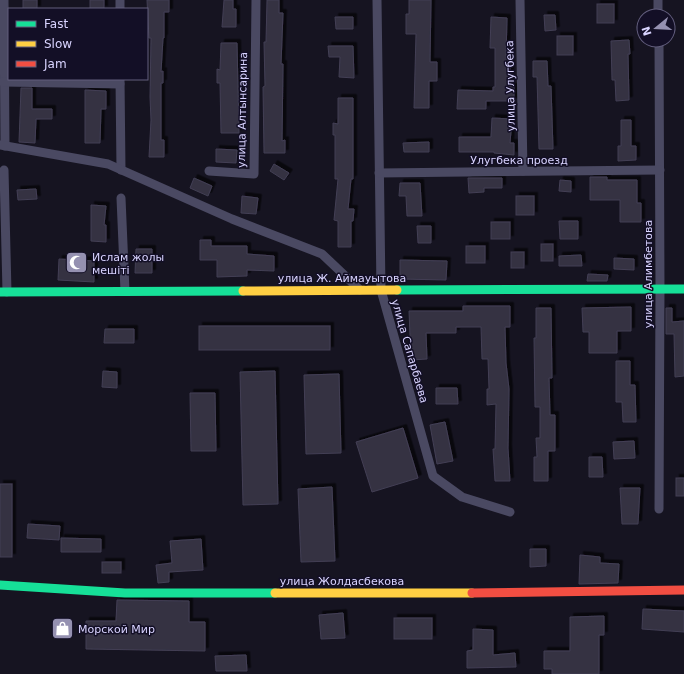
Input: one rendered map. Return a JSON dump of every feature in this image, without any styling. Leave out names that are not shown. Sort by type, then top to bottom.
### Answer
[{"type":"street","points":[[4,0],[2,145],[108,164],[232,219],[322,254],[360,290]]},
{"type":"street","name":"улица Алтынсарина","points":[[209,171],[254,174],[256,0]]},
{"type":"street","name":"улица Сапарбаева","points":[[377,0],[381,290],[433,476],[462,497],[510,512]]},
{"type":"street","name":"улица Улугбека","points":[[520,0],[523,172]]},
{"type":"street","name":"улица Алимбетова","points":[[659,48],[659,509]]},
{"type":"street","points":[[3,82],[120,82],[120,170]]},
{"type":"street","points":[[3,292],[4,170]]},
{"type":"street","name":"Улугбека проезд","points":[[379,173],[660,170]]},
{"type":"street","points":[[121,198],[125,291]]},
{"type":"street","name":"улица Ж. Аймауытова","points":[[3,292],[684,289]]},
{"type":"street","name":"улица Жолдасбекова","points":[[0,585],[126,593],[529,593],[684,590]]},
{"type":"building","points":[[23,0],[37,0],[37,8],[23,8]]},
{"type":"building","points":[[90,0],[104,0],[104,8],[90,8]]},
{"type":"building","points":[[147,0],[169,0],[169,12],[164,12],[164,38],[161,72],[163,71],[163,83],[161,83],[161,140],[164,140],[164,157],[149,157],[151,120],[151,38],[149,38]]},
{"type":"building","points":[[224,0],[233,0],[233,9],[236,9],[236,27],[222,27]]},
{"type":"building","points":[[267,0],[279,0],[279,13],[283,13],[281,64],[283,64],[282,141],[285,140],[285,153],[264,153],[263,87],[265,86],[264,42],[266,42]]},
{"type":"building","points":[[409,0],[431,0],[430,62],[437,62],[437,81],[429,81],[429,108],[414,108],[416,34],[406,34],[406,14],[409,14]]},
{"type":"building","points":[[597,4],[614,4],[614,23],[597,23]]},
{"type":"building","points":[[544,15],[555,15],[556,30],[545,31]]},
{"type":"building","points":[[335,17],[353,17],[353,29],[336,29]]},
{"type":"building","points":[[491,17],[507,18],[506,58],[510,58],[510,87],[514,87],[514,101],[486,101],[486,109],[457,109],[458,90],[493,91],[493,87],[495,87],[495,48],[490,48]]},
{"type":"building","points":[[557,36],[573,36],[573,55],[557,55]]},
{"type":"building","points":[[629,40],[629,100],[616,101],[615,80],[612,80],[611,41]]},
{"type":"building","points":[[221,43],[237,43],[239,133],[221,133],[220,83],[217,83],[217,69],[220,70]]},
{"type":"building","points":[[328,46],[353,46],[354,78],[339,77],[340,57],[329,57]]},
{"type":"building","points":[[533,61],[547,61],[548,86],[551,86],[553,149],[539,149],[537,77],[533,77]]},
{"type":"building","points":[[21,88],[32,88],[32,109],[52,109],[52,119],[36,119],[35,143],[19,142]]},
{"type":"building","points":[[85,90],[106,91],[106,109],[101,109],[100,143],[85,143]]},
{"type":"building","points":[[338,98],[353,98],[353,179],[351,179],[348,209],[354,209],[353,221],[351,221],[351,247],[338,247],[338,221],[334,220],[338,179],[335,179],[335,135],[333,135],[333,123],[338,124]]},
{"type":"building","points":[[492,118],[512,119],[510,143],[514,143],[514,155],[494,152],[459,152],[459,137],[491,137]]},
{"type":"building","points":[[621,120],[631,120],[631,146],[636,146],[636,160],[618,161],[618,146],[621,146]]},
{"type":"building","points":[[429,142],[429,152],[404,152],[403,143]]},
{"type":"building","points":[[216,149],[237,150],[236,163],[216,162]]},
{"type":"building","points":[[274,164],[289,173],[284,180],[270,171]]},
{"type":"building","points":[[590,177],[607,177],[607,180],[637,180],[637,203],[641,203],[641,222],[620,222],[620,200],[590,200]]},
{"type":"building","points":[[194,178],[212,186],[208,196],[190,188]]},
{"type":"building","points":[[468,178],[502,178],[502,188],[484,188],[484,192],[469,193]]},
{"type":"building","points":[[560,180],[571,181],[571,192],[559,191]]},
{"type":"building","points":[[400,183],[420,183],[422,216],[407,216],[406,196],[399,196]]},
{"type":"building","points":[[36,189],[37,199],[18,200],[17,190]]},
{"type":"building","points":[[242,196],[258,198],[256,214],[241,213]]},
{"type":"building","points":[[516,196],[534,196],[534,215],[516,215]]},
{"type":"building","points":[[91,205],[106,206],[104,225],[106,225],[106,242],[91,241]]},
{"type":"building","points":[[559,221],[578,221],[578,239],[560,239]]},
{"type":"building","points":[[491,222],[510,222],[510,239],[491,239]]},
{"type":"building","points":[[417,226],[431,226],[431,243],[418,243]]},
{"type":"building","points":[[200,240],[211,240],[211,246],[247,246],[247,254],[274,256],[274,271],[247,270],[247,276],[217,277],[217,260],[200,260]]},
{"type":"building","points":[[541,244],[553,244],[553,261],[541,261]]},
{"type":"building","points":[[466,246],[485,246],[485,263],[466,263]]},
{"type":"building","points":[[136,249],[152,249],[152,273],[135,273]]},
{"type":"building","points":[[511,252],[524,252],[524,268],[511,268]]},
{"type":"building","points":[[581,255],[582,266],[559,266],[559,256]]},
{"type":"building","points":[[614,258],[634,259],[634,270],[614,269]]},
{"type":"building","points":[[59,259],[94,261],[94,282],[58,280]]},
{"type":"building","points":[[400,260],[447,261],[446,280],[400,279]]},
{"type":"building","points":[[588,274],[608,275],[607,281],[587,281]]},
{"type":"building","points":[[463,306],[510,306],[510,327],[505,327],[506,363],[509,389],[508,448],[510,481],[495,481],[493,449],[495,449],[496,404],[487,405],[487,389],[489,389],[488,359],[482,359],[481,327],[456,327],[456,333],[426,333],[427,359],[411,360],[409,311],[463,311]]},
{"type":"building","points":[[631,307],[631,331],[617,331],[617,353],[589,353],[589,332],[583,332],[582,308]]},
{"type":"building","points":[[536,308],[551,308],[552,378],[549,378],[550,415],[555,415],[555,451],[548,451],[548,481],[534,481],[534,457],[537,457],[536,438],[540,438],[540,407],[535,407],[534,338],[536,338]]},
{"type":"building","points":[[666,308],[672,308],[672,322],[684,321],[684,376],[675,377],[674,334],[666,334]]},
{"type":"building","points":[[199,326],[330,326],[330,350],[199,350]]},
{"type":"building","points":[[105,329],[134,329],[134,343],[104,343]]},
{"type":"building","points":[[616,361],[630,361],[630,385],[635,385],[636,422],[623,422],[622,402],[616,402]]},
{"type":"building","points":[[103,371],[117,372],[117,388],[102,387]]},
{"type":"building","points":[[275,371],[278,504],[243,505],[240,372]]},
{"type":"building","points":[[339,374],[341,453],[306,454],[304,375]]},
{"type":"building","points":[[436,388],[457,388],[458,404],[436,404]]},
{"type":"building","points":[[190,393],[215,393],[216,451],[191,451]]},
{"type":"building","points":[[445,422],[453,461],[437,464],[430,425]]},
{"type":"building","points":[[403,428],[418,478],[372,492],[356,442]]},
{"type":"building","points":[[634,441],[635,458],[614,459],[613,442]]},
{"type":"building","points":[[589,457],[602,457],[603,477],[589,477]]},
{"type":"building","points":[[676,478],[684,478],[684,496],[676,496]]},
{"type":"building","points":[[0,484],[12,484],[12,557],[0,557]]},
{"type":"building","points":[[332,487],[335,561],[301,562],[298,489]]},
{"type":"building","points":[[620,488],[640,488],[638,524],[622,524]]},
{"type":"building","points":[[28,524],[60,526],[59,540],[27,538]]},
{"type":"building","points":[[61,538],[101,539],[101,552],[61,552]]},
{"type":"building","points":[[201,539],[203,570],[169,572],[169,582],[158,583],[156,565],[172,563],[170,541]]},
{"type":"building","points":[[530,549],[546,549],[546,566],[530,567]]},
{"type":"building","points":[[580,555],[600,557],[600,563],[619,564],[618,583],[579,584]]},
{"type":"building","points":[[102,562],[121,562],[121,573],[102,573]]},
{"type":"building","points":[[117,600],[189,601],[189,622],[205,622],[205,651],[86,649],[86,621],[116,621]]},
{"type":"building","points":[[643,609],[684,611],[684,632],[642,629]]},
{"type":"building","points":[[343,613],[345,638],[321,639],[319,615]]},
{"type":"building","points":[[604,616],[604,635],[599,635],[599,674],[552,674],[552,669],[544,669],[544,651],[570,651],[570,617]]},
{"type":"building","points":[[394,618],[432,618],[432,639],[394,639]]},
{"type":"building","points":[[473,629],[493,630],[493,655],[515,653],[516,667],[467,668],[467,651],[473,650]]},
{"type":"building","points":[[246,655],[247,671],[216,671],[215,656]]},
{"type":"traffic: fast","points":[[397,290],[684,289]]},
{"type":"traffic: fast","points":[[0,292],[243,291]]},
{"type":"traffic: fast","points":[[0,585],[125,593],[275,593]]},
{"type":"traffic: slow","points":[[243,291],[397,290]]},
{"type":"traffic: slow","points":[[275,593],[472,593]]},
{"type":"traffic: jam","points":[[472,593],[684,590]]},
{"type":"place","name":"Ислам жолы мешіті","points":[[77,263]]},
{"type":"place","name":"Морской Мир","points":[[62,629]]}]
